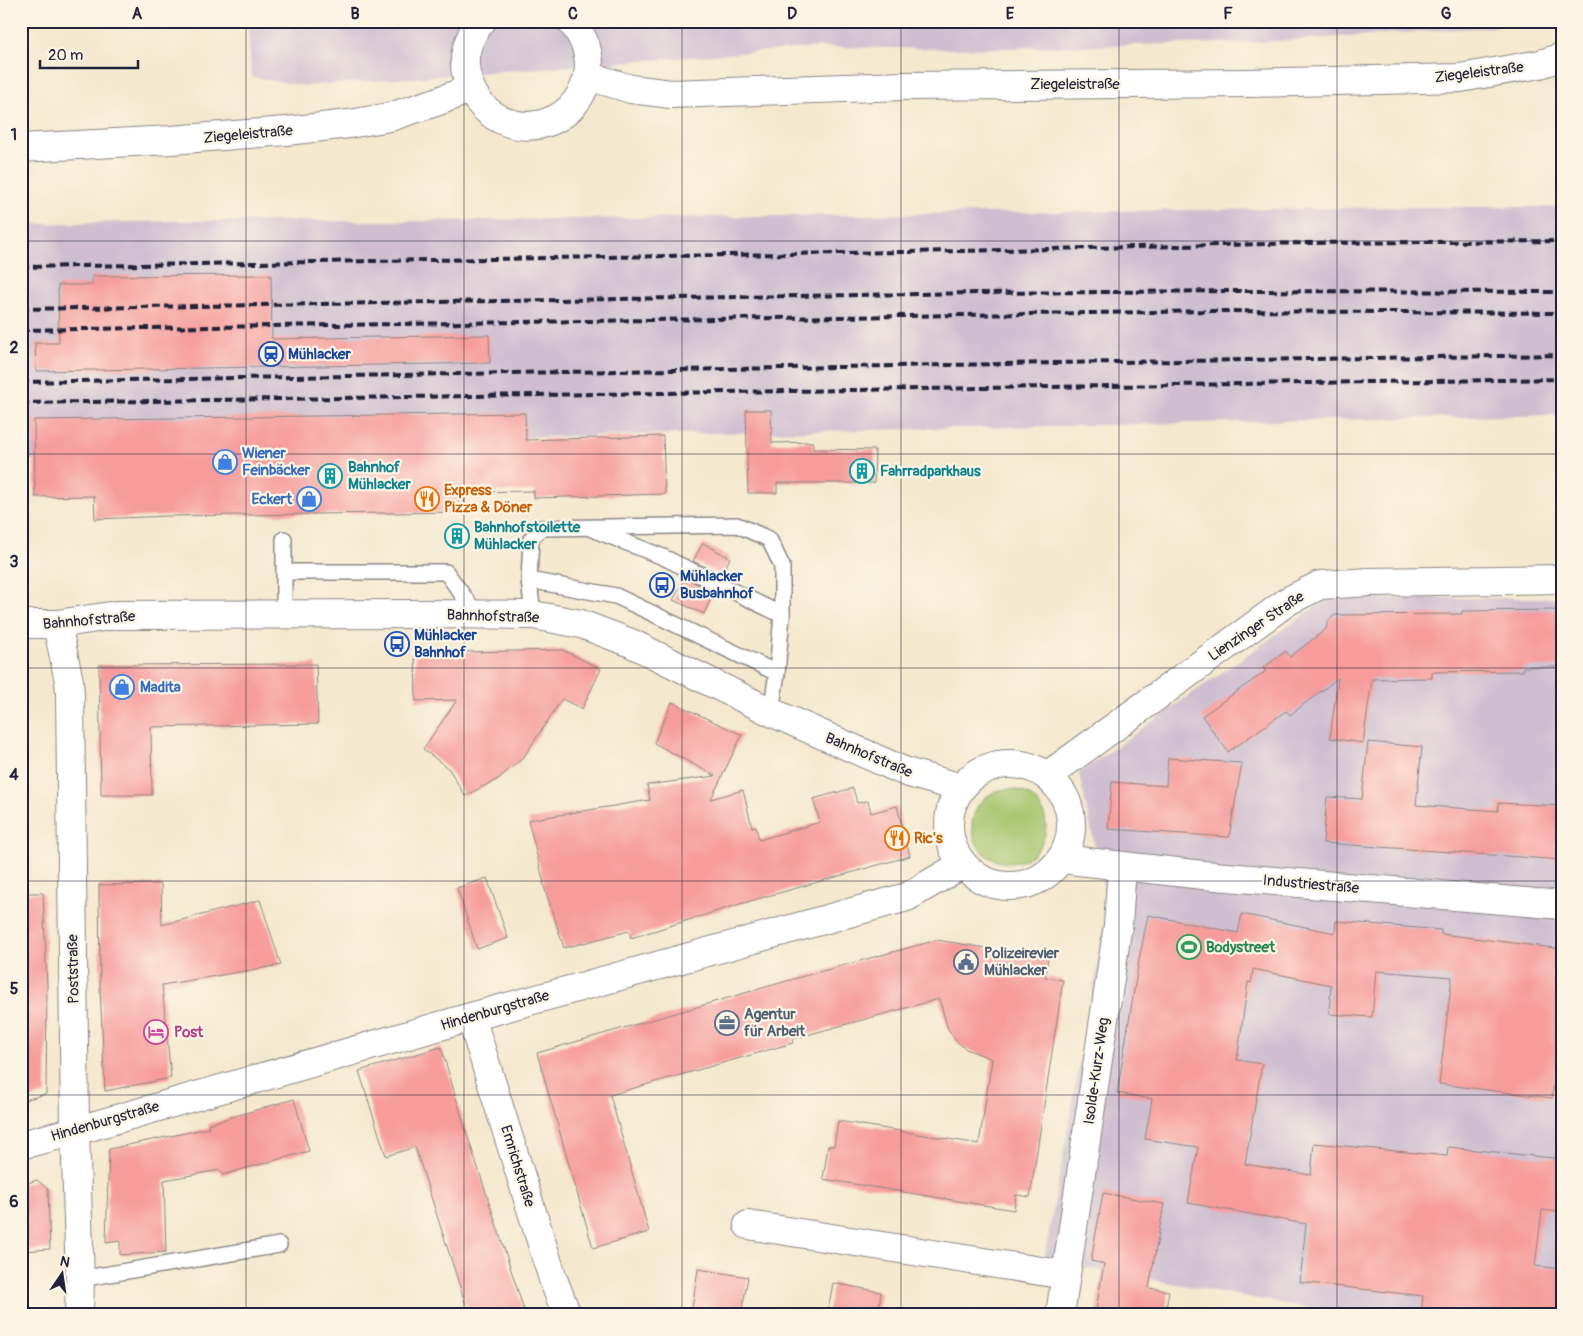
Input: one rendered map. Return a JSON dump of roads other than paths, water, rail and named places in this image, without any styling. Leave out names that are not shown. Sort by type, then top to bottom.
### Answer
[{"type":"street","points":[[482,21],[475,29],[466,48],[465,69],[470,89],[481,105],[496,118],[514,125],[533,125],[552,120],[569,110],[581,95],[588,76],[588,55],[582,34],[571,21]]},
{"type":"street","name":"Ziegeleistraße","points":[[588,76],[631,89],[671,94],[904,86],[1248,83],[1460,78],[1540,64],[1562,57]]},
{"type":"street","name":"Ziegeleistraße","points":[[21,148],[286,132],[349,124],[390,117],[470,89]]},
{"type":"street","name":"Lienzinger Straße","points":[[1047,776],[1280,607],[1320,586],[1370,582],[1562,579]]},
{"type":"street","name":"Bahnhofstraße","points":[[21,624],[57,624],[117,615],[533,615],[581,624],[631,643],[771,712],[906,772],[961,788]]},
{"type":"street","name":"Poststraße","points":[[57,624],[70,694],[75,1131],[80,1279],[79,1315]]},
{"type":"street","points":[[1011,764],[1030,767],[1047,776],[1060,790],[1068,806],[1071,824],[1070,833],[1061,859],[1048,873],[1032,882],[1013,886],[994,884],[977,877],[962,864],[954,850],[949,834],[952,802],[961,788],[974,774],[992,766],[1011,764]]},
{"type":"street","name":"Industriestraße","points":[[1061,859],[1213,876],[1562,905]]},
{"type":"street","name":"Hindenburgstraße","points":[[21,1144],[75,1131],[471,1016],[908,897],[962,864]]},
{"type":"street","name":"Isolde-Kurz-Weg","points":[[1060,1315],[1118,925],[1122,866]]},
{"type":"street","name":"Emrichstraße","points":[[471,1016],[553,1279],[567,1315]]},
{"type":"street","points":[[748,1225],[1066,1275]]},
{"type":"lane","points":[[533,615],[529,580],[531,539],[540,528],[737,525],[769,539],[782,566],[782,614],[777,673],[771,712]]},
{"type":"lane","points":[[585,527],[663,557],[782,614]]},
{"type":"lane","points":[[284,539],[284,615]]},
{"type":"lane","points":[[284,572],[446,572],[477,614]]},
{"type":"lane","points":[[529,580],[616,596],[777,673]]},
{"type":"lane","points":[[80,1279],[278,1245]]},
{"type":"railway","points":[[21,267],[961,251],[1307,243],[1562,241]]},
{"type":"railway","points":[[21,309],[977,293],[1235,291],[1562,292]]},
{"type":"railway","points":[[21,330],[1216,311],[1562,313]]},
{"type":"railway","points":[[21,382],[1562,355]]},
{"type":"railway","points":[[21,403],[1562,379]]},
{"type":"place","name":"Mühlacker","points":[[271,354]]},
{"type":"place","name":"Wiener Feinbäcker","points":[[225,462]]},
{"type":"place","name":"Fahrradparkhaus","points":[[862,471]]},
{"type":"place","name":"Bahnhof Mühlacker","points":[[330,476]]},
{"type":"place","name":"Eckert","points":[[309,499]]},
{"type":"place","name":"Express Pizza & Döner","points":[[427,499]]},
{"type":"place","name":"Bahnhofstoilette Mühlacker","points":[[457,536]]},
{"type":"place","name":"Mühlacker Busbahnhof","points":[[662,585]]},
{"type":"place","name":"Mühlacker Bahnhof","points":[[397,644]]},
{"type":"place","name":"Madita","points":[[122,687]]},
{"type":"place","name":"Ric's","points":[[897,838]]},
{"type":"place","name":"Bodystreet","points":[[1189,947]]},
{"type":"place","name":"Polizeirevier Mühlacker","points":[[966,962]]},
{"type":"place","name":"Agentur für Arbeit","points":[[727,1023]]},
{"type":"place","name":"Post","points":[[156,1032]]}]
